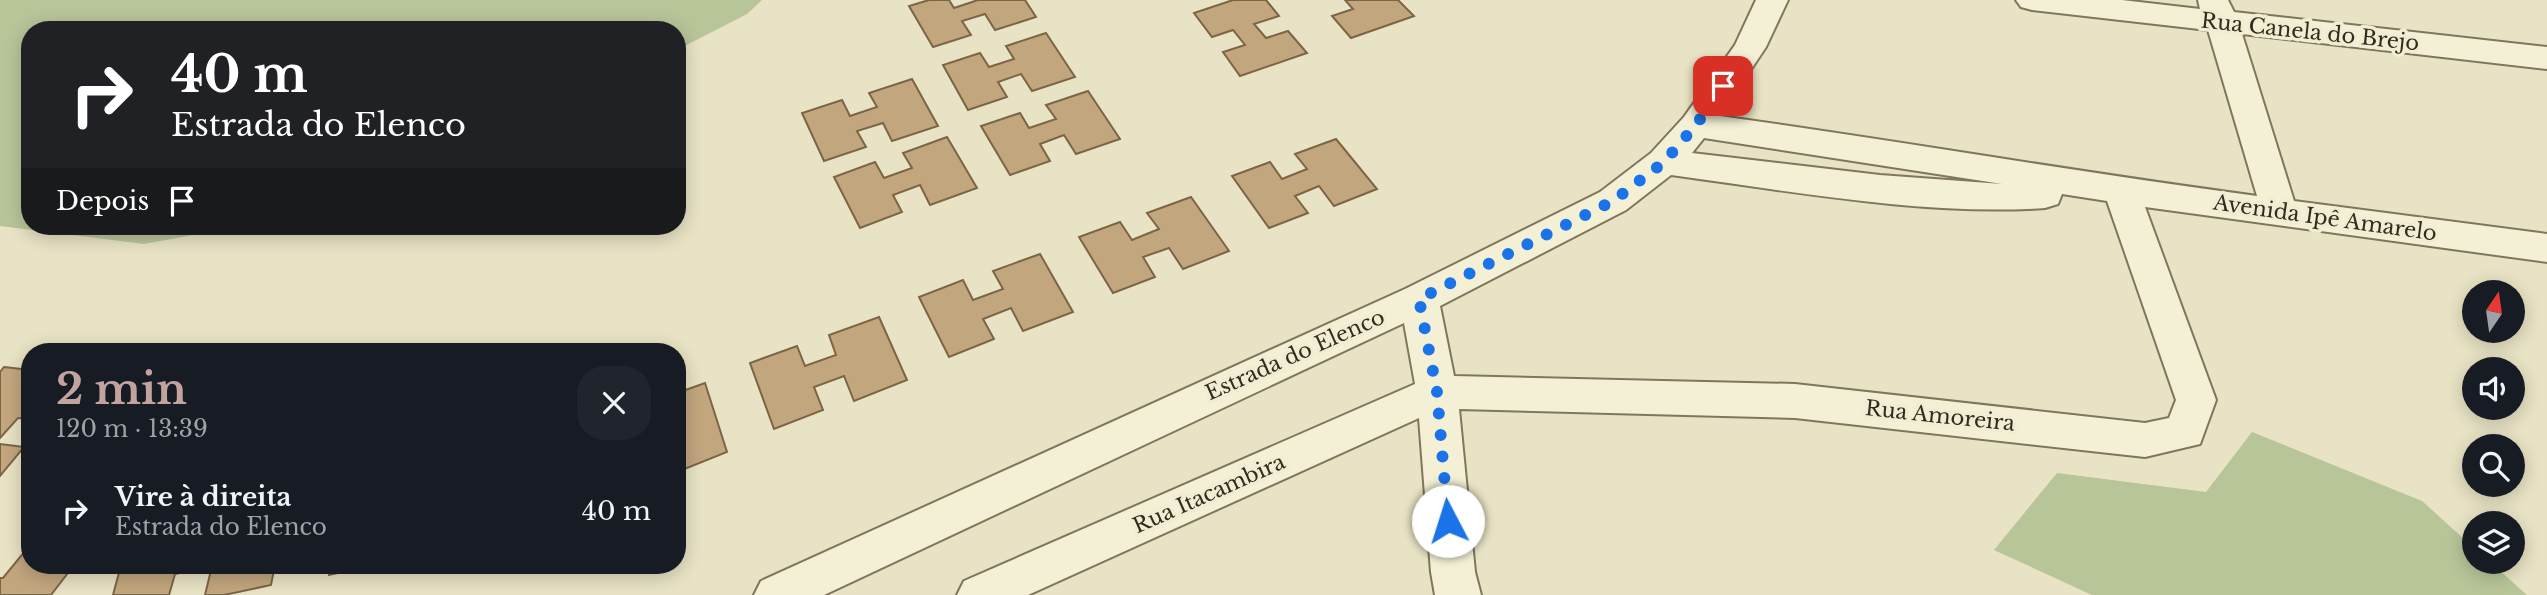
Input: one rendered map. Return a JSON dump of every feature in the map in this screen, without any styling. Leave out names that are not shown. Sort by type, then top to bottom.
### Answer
[{"type":"street","name":"Estrada do Elenco","points":[[777,595],[1419,299],[1613,201],[1664,162],[1696,125],[1750,47],[1772,0]]},
{"type":"street","name":"Rua Canela do Brejo","points":[[2032,0],[2217,11],[2547,58]]},
{"type":"street","points":[[2217,11],[2280,213]]},
{"type":"street","name":"Avenida Ipê Amarelo","points":[[1696,125],[1890,152],[2112,189],[2547,248]]},
{"type":"street","name":"Avenida Ipê Amarelo","points":[[1664,162],[1878,189],[1962,196],[2014,198],[2112,189]]},
{"type":"street","name":"Rua Amoreira","points":[[1437,392],[1795,401],[2145,440],[2185,432],[2196,400],[2112,189]]},
{"type":"street","points":[[1419,299],[1437,392],[1453,572],[1458,595]]},
{"type":"street","name":"Rua Itacambira","points":[[980,595],[1437,392]]},
{"type":"green space","points":[[0,0],[762,0],[747,14],[686,45],[686,21],[21,21],[21,229],[0,226]]},
{"type":"green space","points":[[72,235],[193,235],[144,244]]},
{"type":"green space","points":[[2252,432],[2422,501],[2462,537],[2462,574],[2503,574],[2527,595],[2092,595],[1994,550],[2057,473],[2206,492]]},
{"type":"building","points":[[929,0],[949,0],[954,8],[978,0],[1025,0],[1036,17],[995,30],[985,14],[962,21],[971,35],[933,47],[909,6]]},
{"type":"building","points":[[1233,0],[1266,0],[1279,16],[1254,24],[1266,38],[1288,31],[1307,53],[1240,76],[1223,52],[1245,45],[1233,30],[1212,37],[1194,13]]},
{"type":"building","points":[[1345,0],[1398,0],[1414,16],[1351,38],[1332,16],[1353,9]]},
{"type":"building","points":[[1046,33],[1075,77],[1032,91],[1021,74],[998,82],[1007,97],[968,110],[943,65],[980,53],[989,67],[1014,59],[1006,46]]},
{"type":"building","points":[[912,79],[938,126],[892,141],[883,123],[857,131],[866,147],[824,161],[802,113],[842,100],[850,116],[877,107],[869,93]]},
{"type":"building","points":[[1088,91],[1120,139],[1076,154],[1064,135],[1040,144],[1050,161],[1010,175],[981,126],[1020,113],[1029,128],[1056,119],[1046,105]]},
{"type":"building","points":[[947,137],[977,188],[930,205],[920,185],[893,195],[902,212],[860,228],[834,177],[875,162],[884,178],[912,168],[903,153]]},
{"type":"building","points":[[1336,139],[1377,189],[1334,206],[1319,186],[1295,196],[1308,213],[1269,228],[1232,176],[1270,162],[1282,179],[1307,169],[1295,154]]},
{"type":"building","points":[[1191,197],[1229,251],[1183,269],[1169,248],[1143,257],[1155,277],[1113,293],[1079,237],[1120,222],[1132,240],[1159,229],[1147,213]]},
{"type":"building","points":[[1040,254],[1073,312],[1023,331],[1011,308],[983,319],[994,339],[949,357],[919,297],[963,280],[973,300],[1003,289],[993,271]]},
{"type":"building","points":[[879,317],[907,380],[854,401],[844,376],[814,387],[823,410],[774,429],[750,363],[797,346],[805,366],[836,355],[829,335]]},
{"type":"building","points":[[4,367],[21,369],[21,418],[18,418],[0,438],[0,372]]},
{"type":"building","points":[[705,383],[727,452],[686,468],[686,390]]},
{"type":"building","points":[[0,444],[21,447],[21,451],[0,476]]},
{"type":"building","points":[[21,556],[21,574],[67,574],[51,595],[0,595],[0,578],[3,578]]},
{"type":"building","points":[[119,574],[175,574],[169,595],[113,595]]},
{"type":"building","points":[[210,574],[273,574],[271,585],[224,595],[205,595]]},
{"type":"route","points":[[1448,521],[1437,392],[1419,299],[1613,201],[1664,162],[1696,125],[1723,86]]}]
